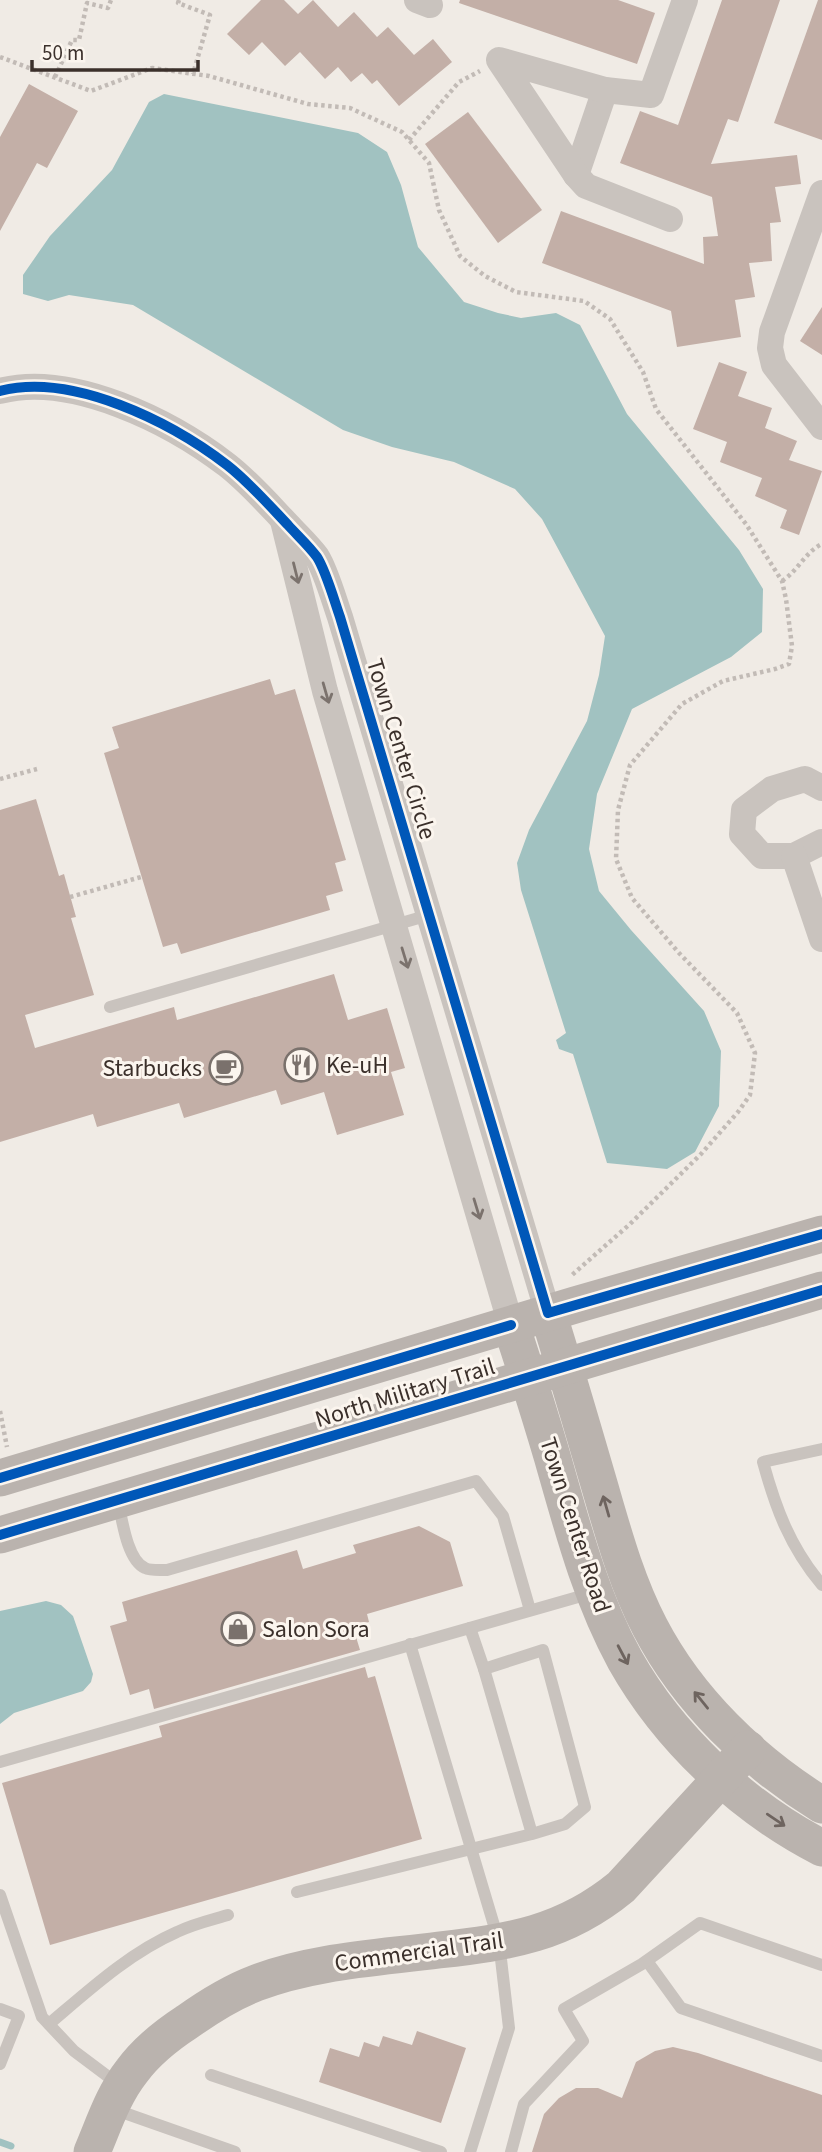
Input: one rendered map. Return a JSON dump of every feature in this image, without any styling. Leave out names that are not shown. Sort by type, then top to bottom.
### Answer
[{"type":"main road","name":"North Military Trail","points":[[4,1463],[511,1325],[822,1234]]},
{"type":"main road","name":"North Military Trail","points":[[0,1535],[822,1290]]},
{"type":"main road","name":"Town Center Road","points":[[548,1313],[625,1572],[646,1619],[666,1654],[709,1710],[748,1749],[789,1783],[822,1805]]},
{"type":"main road","name":"Town Center Road","points":[[511,1325],[594,1593],[626,1661],[646,1692],[694,1751],[762,1811],[822,1848]]},
{"type":"main road","name":"Commercial Trail","points":[[94,2148],[116,2097],[144,2056],[177,2028],[216,2004],[256,1983],[347,1961],[499,1941],[551,1929],[572,1920],[606,1900],[635,1873],[748,1749]]},
{"type":"street","points":[[499,60],[605,90],[652,95],[685,0]]},
{"type":"street","points":[[499,60],[586,186],[670,219]]},
{"type":"street","points":[[576,175],[605,90]]},
{"type":"street","points":[[822,193],[810,257],[772,332],[770,348],[774,365],[822,427]]},
{"type":"street","name":"Town Center Circle","points":[[0,391],[44,386],[77,392],[118,404],[159,421],[194,441],[230,467],[317,558],[340,617],[548,1313]]},
{"type":"street","points":[[282,519],[326,691],[511,1325]]},
{"type":"street","points":[[822,788],[805,779],[772,789],[744,810],[743,834],[762,856],[794,856],[822,842]]},
{"type":"street","points":[[794,856],[822,939]]},
{"type":"lane","points":[[110,1007],[429,915]]},
{"type":"lane","points":[[822,1449],[763,1462],[776,1508],[793,1545],[822,1585]]},
{"type":"lane","points":[[118,1501],[131,1552],[137,1562],[145,1568],[167,1570],[476,1481],[503,1516],[530,1610]]},
{"type":"lane","points":[[0,1762],[594,1593]]},
{"type":"lane","points":[[470,1628],[532,1834]]},
{"type":"lane","points":[[410,1644],[499,1941],[509,2028],[470,2152]]},
{"type":"lane","points":[[297,1892],[532,1834],[565,1824],[585,1807],[543,1650],[484,1669]]},
{"type":"lane","points":[[0,1895],[42,2017],[48,2024],[116,2097],[235,2152]]},
{"type":"lane","points":[[48,2024],[145,1949],[177,1931],[228,1915]]},
{"type":"lane","points":[[511,2152],[524,2104],[583,2041],[564,2009],[647,1961],[700,1923],[822,1965]]},
{"type":"lane","points":[[647,1961],[681,2008],[822,2056]]},
{"type":"lane","points":[[0,2009],[19,2016],[0,2064]]},
{"type":"lane","points":[[211,2075],[441,2152]]},
{"type":"path","points":[[55,77],[72,40],[79,40],[87,3],[108,8],[111,0]]},
{"type":"path","points":[[179,0],[178,4],[210,15],[193,74]]},
{"type":"path","points":[[0,57],[91,91],[152,68],[209,76],[308,104],[350,108],[402,132],[429,163],[439,210],[460,256],[485,276],[516,292],[584,301],[610,319],[643,372],[656,409],[746,524],[782,582],[792,646],[789,664],[723,681],[682,704],[630,765],[618,810],[616,859],[632,898],[679,953],[737,1013],[755,1053],[750,1096],[701,1154],[630,1224],[568,1278]]},
{"type":"path","points":[[409,140],[459,82],[499,60]]},
{"type":"path","points":[[782,582],[793,574],[813,548],[822,544]]},
{"type":"path","points":[[0,779],[37,769]]},
{"type":"path","points":[[70,897],[141,877]]},
{"type":"path","points":[[0,1411],[4,1463]]},
{"type":"water","points":[[164,94],[358,133],[387,152],[401,185],[418,247],[464,302],[521,318],[556,313],[580,325],[627,414],[739,550],[763,589],[762,632],[731,657],[632,709],[597,794],[589,849],[599,891],[704,1011],[721,1051],[719,1106],[695,1152],[667,1169],[607,1163],[573,1054],[559,1049],[556,1040],[566,1033],[521,890],[517,863],[529,830],[587,721],[599,675],[605,636],[542,519],[515,489],[454,462],[392,447],[343,430],[133,305],[69,295],[48,301],[23,294],[23,275],[50,236],[112,170],[149,102]]},
{"type":"water","points":[[46,1601],[61,1605],[73,1616],[93,1674],[91,1682],[83,1691],[14,1713],[0,1724],[0,1611]]},
{"type":"building","points":[[261,0],[284,0],[298,14],[313,0],[338,27],[354,12],[377,37],[388,27],[414,55],[433,39],[452,62],[399,106],[377,80],[372,84],[362,73],[351,82],[338,67],[325,79],[300,52],[285,66],[262,42],[249,55],[227,34]]},
{"type":"building","points":[[460,0],[618,0],[655,13],[637,64],[459,3]]},
{"type":"building","points":[[722,0],[780,0],[738,122],[728,119],[711,164],[797,155],[801,184],[775,187],[781,222],[770,223],[772,261],[749,263],[755,297],[735,300],[741,337],[677,347],[671,311],[542,263],[561,211],[704,264],[703,237],[718,236],[712,197],[620,163],[640,111],[678,125]]},
{"type":"building","points":[[818,0],[822,0],[822,140],[774,123]]},
{"type":"building","points":[[29,84],[78,111],[47,168],[37,163],[0,231],[0,137]]},
{"type":"building","points":[[468,112],[542,210],[498,243],[425,144]]},
{"type":"building","points":[[822,307],[822,355],[800,341]]},
{"type":"building","points":[[719,362],[747,372],[738,396],[772,408],[765,428],[797,441],[789,460],[822,471],[799,535],[780,528],[787,510],[755,496],[762,478],[720,462],[727,442],[693,429]]},
{"type":"building","points":[[270,679],[275,695],[295,689],[346,860],[335,863],[343,891],[326,896],[330,910],[181,954],[177,943],[163,947],[104,753],[119,748],[112,727]]},
{"type":"building","points":[[36,799],[59,876],[64,874],[76,917],[71,918],[94,995],[25,1015],[35,1048],[174,1007],[177,1020],[334,974],[348,1020],[387,1008],[405,1068],[391,1072],[404,1115],[337,1135],[324,1092],[281,1105],[276,1090],[184,1118],[179,1103],[97,1127],[93,1114],[0,1142],[0,810]]},
{"type":"building","points":[[419,1526],[450,1542],[463,1586],[367,1614],[369,1622],[353,1627],[360,1650],[154,1709],[149,1689],[130,1695],[110,1626],[127,1621],[122,1602],[297,1550],[303,1569],[356,1553],[353,1545]]},
{"type":"building","points":[[365,1667],[368,1678],[375,1676],[422,1839],[50,1945],[2,1783],[162,1737],[159,1726]]},
{"type":"building","points":[[417,2031],[466,2048],[441,2123],[319,2082],[330,2048],[359,2057],[364,2042],[379,2047],[383,2036],[412,2045]]},
{"type":"building","points":[[673,2047],[822,2095],[822,2152],[532,2152],[544,2114],[559,2098],[576,2088],[598,2088],[622,2098],[636,2062],[655,2051]]},
{"type":"waterway","points":[[0,2142],[11,2146]]},
{"type":"cycle path","points":[[0,391],[28,387],[58,388],[89,395],[150,418],[204,449],[235,472],[317,557],[340,617],[548,1313],[822,1234]]},
{"type":"cycle path","points":[[0,1535],[822,1290]]},
{"type":"cycle path","points":[[0,1478],[511,1325]]},
{"type":"place","name":"Ke-uH","points":[[301,1065]]},
{"type":"place","name":"Starbucks","points":[[226,1068]]},
{"type":"place","name":"Salon Sora","points":[[238,1629]]}]
